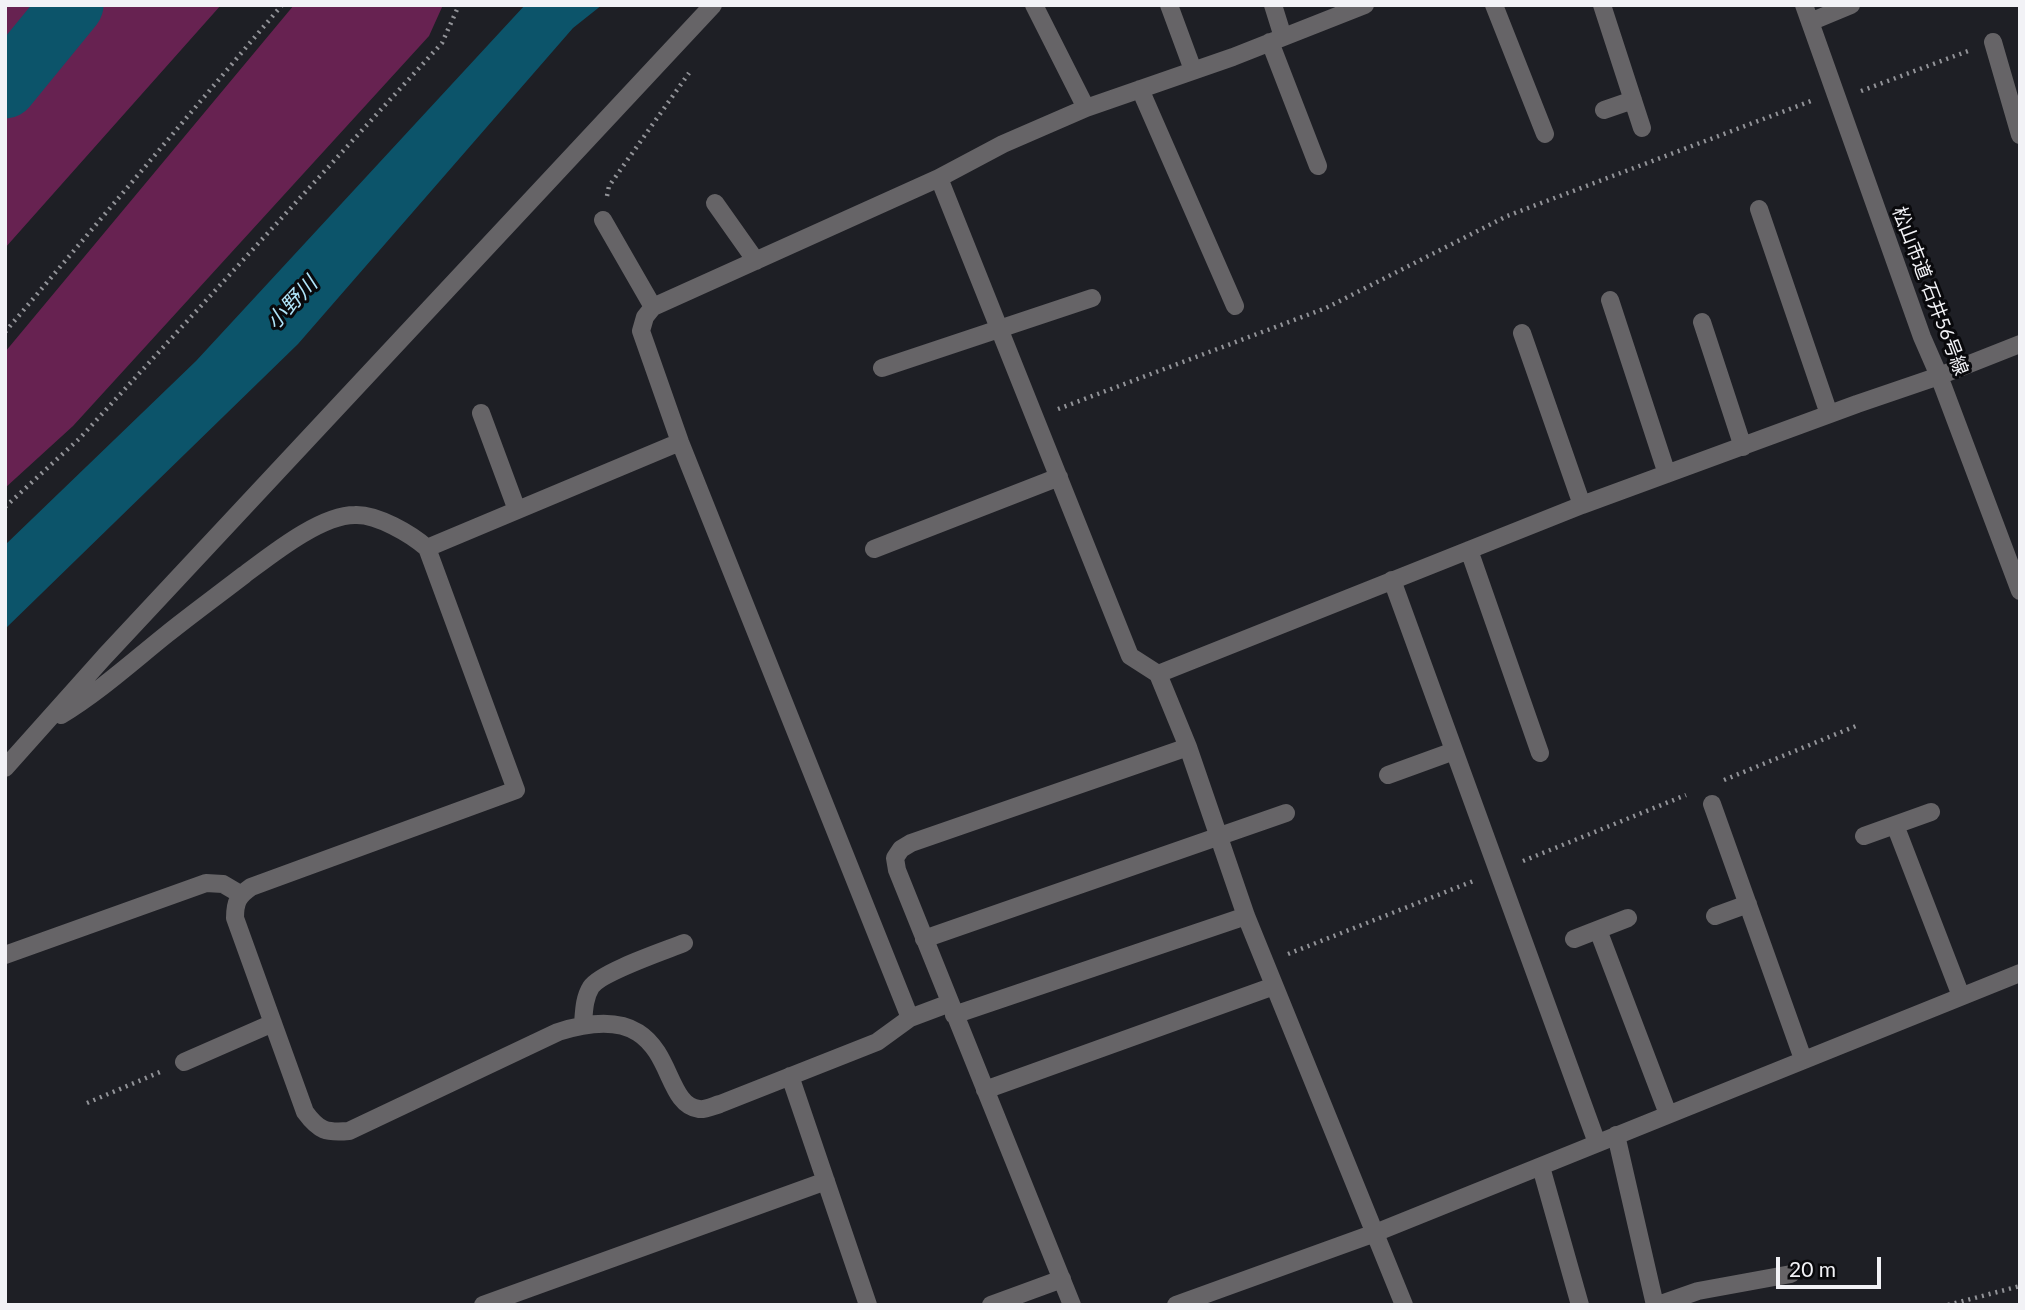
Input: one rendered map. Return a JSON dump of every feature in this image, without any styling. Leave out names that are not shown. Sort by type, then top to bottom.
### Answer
[{"type":"street","points":[[5,768],[104,656],[713,5]]},
{"type":"street","points":[[1034,5],[1086,108]]},
{"type":"street","points":[[1170,5],[1193,70]]},
{"type":"street","points":[[1273,5],[1277,39],[1318,166]]},
{"type":"street","points":[[910,1018],[680,442],[641,331],[645,317],[653,307],[939,178],[1003,144],[1086,108],[1277,39],[1342,9],[1365,5]]},
{"type":"street","points":[[1494,5],[1545,134]]},
{"type":"street","points":[[1602,5],[1642,128]]},
{"type":"street","points":[[1807,14],[1851,5]]},
{"type":"street","name":"松山市道 石井56号線","points":[[1807,14],[1922,337],[1940,376],[2020,591]]},
{"type":"street","points":[[1993,42],[2016,110],[2020,135]]},
{"type":"street","points":[[1140,89],[1235,306]]},
{"type":"street","points":[[1604,110],[1633,100]]},
{"type":"street","points":[[939,178],[1130,656],[1158,674],[1188,747],[1246,916],[1404,1305]]},
{"type":"street","points":[[715,203],[756,261]]},
{"type":"street","points":[[1759,209],[1829,414]]},
{"type":"street","points":[[603,220],[653,307]]},
{"type":"street","points":[[882,369],[1092,298]]},
{"type":"street","points":[[1610,300],[1667,474]]},
{"type":"street","points":[[1702,322],[1743,447]]},
{"type":"street","points":[[1522,333],[1582,505]]},
{"type":"street","points":[[1158,674],[1582,505],[1940,376],[2020,344]]},
{"type":"street","points":[[481,413],[517,510]]},
{"type":"street","points":[[427,548],[680,442]]},
{"type":"street","points":[[874,549],[1059,477]]},
{"type":"street","points":[[46,724],[87,699],[178,624],[287,543],[324,523],[356,514],[411,534],[427,548],[516,790],[251,887],[240,894],[235,904],[235,918],[305,1112],[314,1124],[330,1132],[349,1131],[558,1032],[583,1024],[629,1028],[649,1040],[663,1060],[679,1096],[700,1110],[877,1042],[910,1018],[952,1009],[1246,916]]},
{"type":"street","points":[[1469,550],[1539,753]]},
{"type":"street","points":[[1392,580],[1597,1143]]},
{"type":"street","points":[[1072,1305],[924,939],[897,870],[895,858],[901,849],[911,843],[1188,747]]},
{"type":"street","points":[[1388,775],[1454,751]]},
{"type":"street","points":[[1712,804],[1803,1059]]},
{"type":"street","points":[[1864,836],[1931,812]]},
{"type":"street","points":[[924,939],[1286,813]]},
{"type":"street","points":[[1895,825],[1961,996]]},
{"type":"street","points":[[5,955],[206,883],[223,884],[240,894]]},
{"type":"street","points":[[1715,916],[1748,904]]},
{"type":"street","points":[[1574,939],[1628,918]]},
{"type":"street","points":[[1598,930],[1668,1114]]},
{"type":"street","points":[[583,1024],[585,1001],[591,986],[605,975],[684,943]]},
{"type":"street","points":[[1176,1305],[1375,1233],[2020,973]]},
{"type":"street","points":[[985,1090],[1274,986]]},
{"type":"street","points":[[184,1062],[273,1023]]},
{"type":"street","points":[[790,1076],[869,1305]]},
{"type":"street","points":[[1616,1135],[1657,1305],[1698,1290],[1791,1274]]},
{"type":"street","points":[[1541,1167],[1580,1305]]},
{"type":"street","points":[[483,1305],[826,1181]]},
{"type":"street","points":[[991,1305],[1062,1279]]},
{"type":"path","points":[[5,332],[282,5]]},
{"type":"path","points":[[5,507],[80,438],[442,43],[459,5]]},
{"type":"path","points":[[603,220],[609,186],[687,78],[698,50],[690,30]]},
{"type":"path","points":[[1035,418],[1325,308],[1507,216],[1993,42]]},
{"type":"path","points":[[1716,783],[1856,726]]},
{"type":"path","points":[[1265,963],[1690,793]]},
{"type":"path","points":[[87,1103],[184,1062]]},
{"type":"path","points":[[1948,1305],[2020,1286]]},
{"type":"shaded area","points":[[5,5],[221,5],[5,248]]},
{"type":"shaded area","points":[[294,5],[443,5],[429,36],[73,426],[5,488],[5,352]]},
{"type":"water","name":"小野川","points":[[525,5],[602,5],[573,28],[298,344],[5,629],[5,545],[196,361]]},
{"type":"waterway","points":[[5,87],[72,5]]}]
